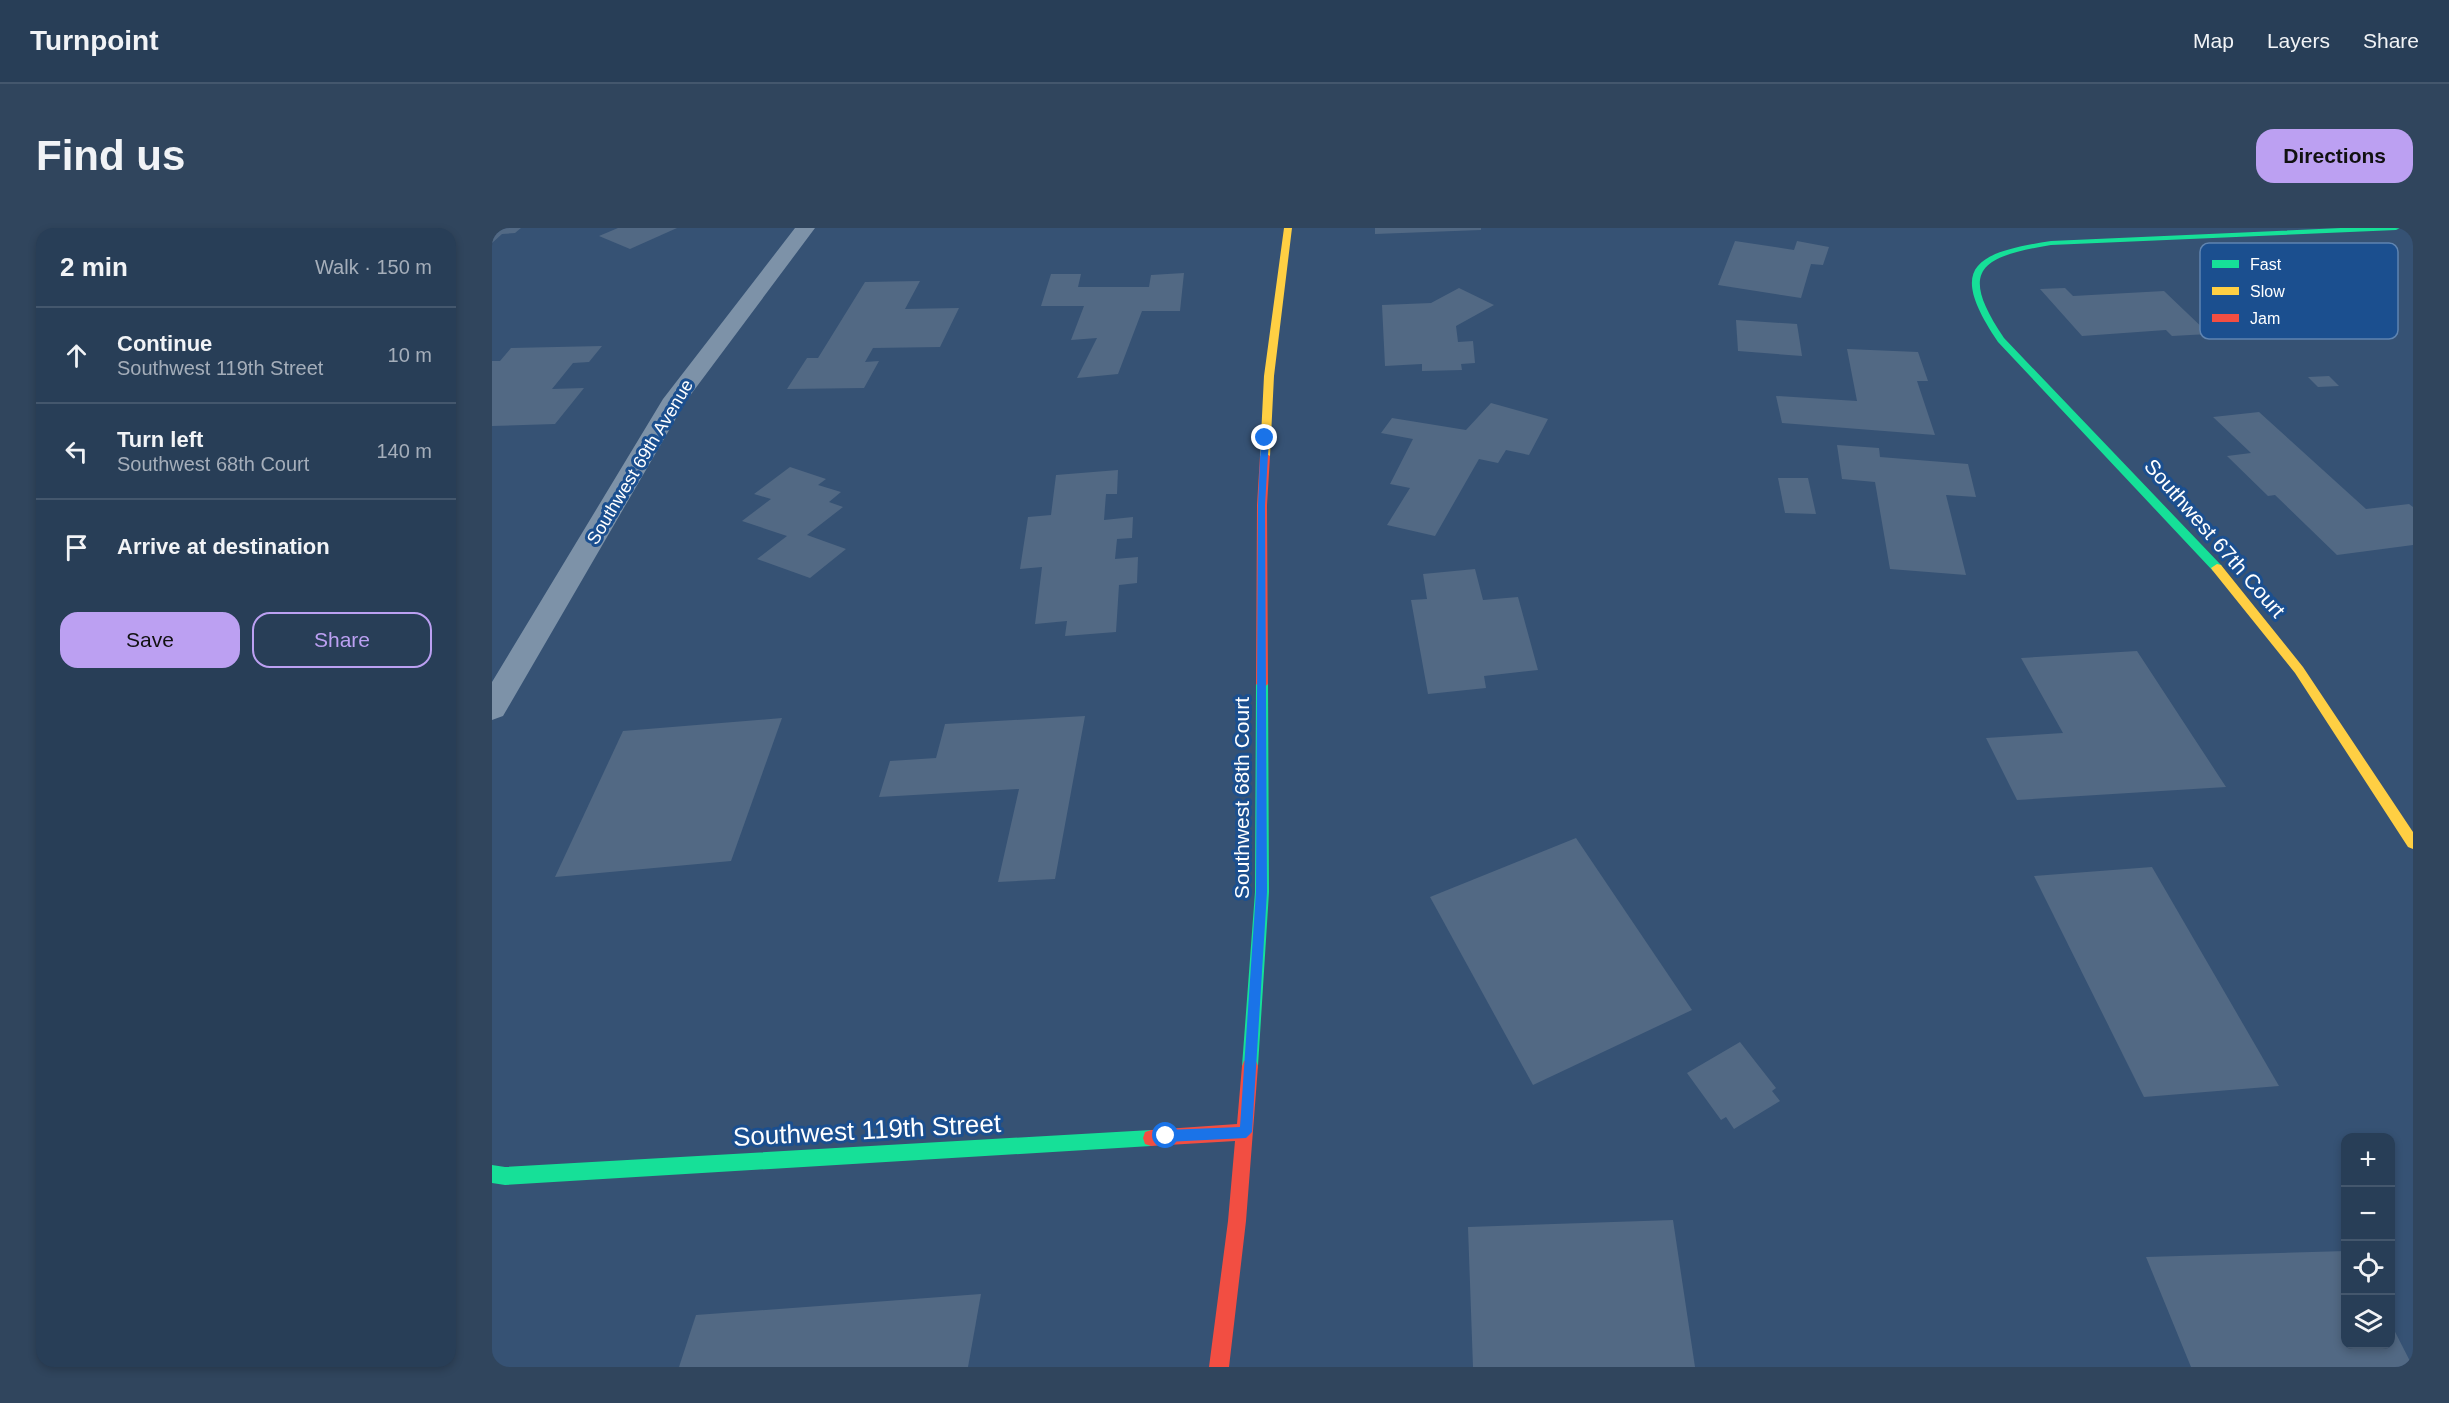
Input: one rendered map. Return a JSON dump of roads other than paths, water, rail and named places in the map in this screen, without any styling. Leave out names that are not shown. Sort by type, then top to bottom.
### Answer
[{"type":"street","name":"Southwest 69th Avenue","points":[[492,708],[675,399],[806,228]]},
{"type":"street","name":"Southwest 68th Court","points":[[1219,1367],[1246,1132],[1262,892],[1263,473],[1270,364],[1288,228]]},
{"type":"street","name":"Southwest 67th Court","points":[[2396,228],[2051,243],[2017,249],[1989,260],[1976,277],[1972,287],[1974,297],[1990,324],[2037,378],[2181,526],[2258,616],[2315,693],[2413,843]]},
{"type":"street","points":[[2404,228],[2413,235]]},
{"type":"street","name":"Southwest 119th Street","points":[[492,1174],[505,1176],[1246,1132]]}]
